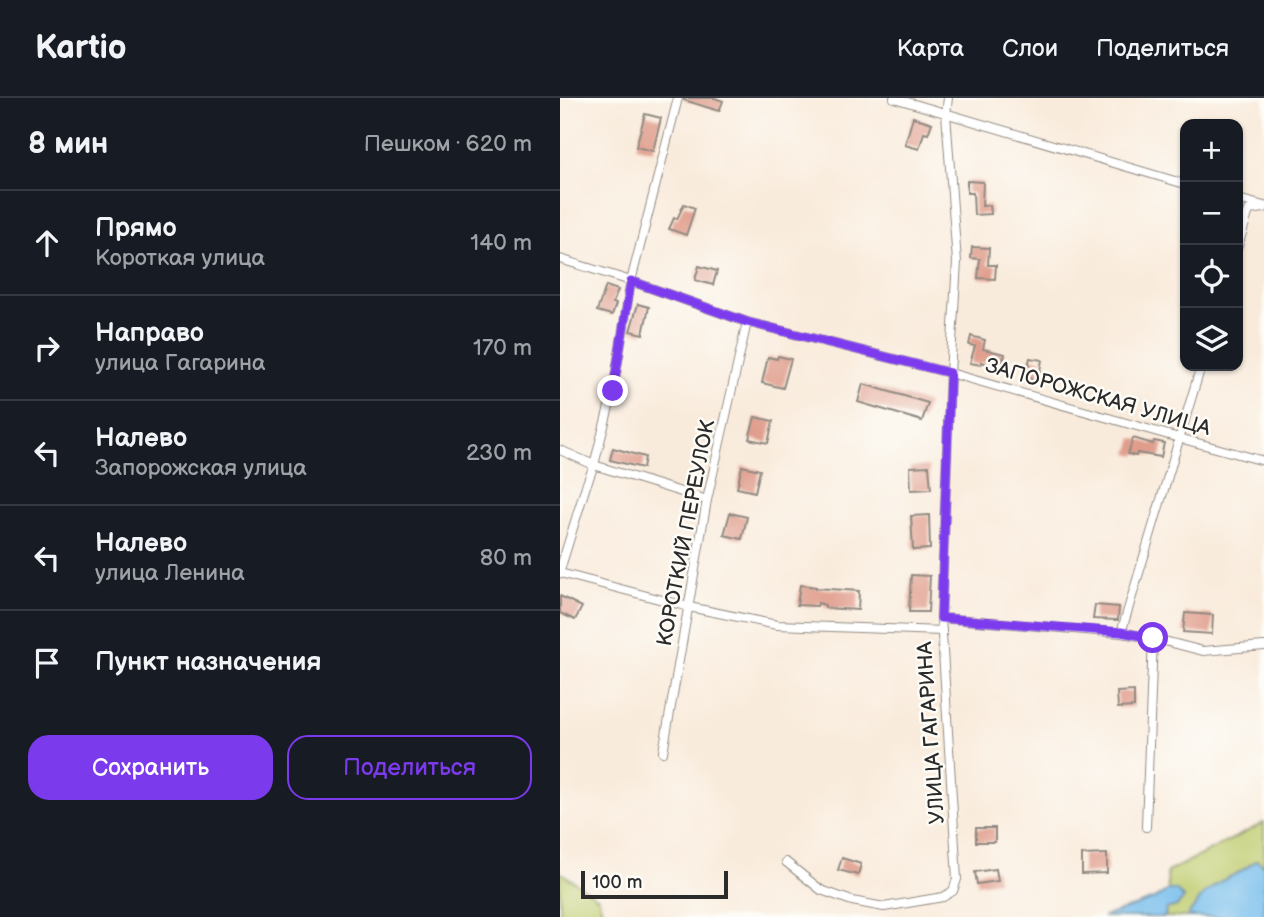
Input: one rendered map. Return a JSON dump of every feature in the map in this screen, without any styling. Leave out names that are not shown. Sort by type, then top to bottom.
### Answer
[{"type":"street","points":[[678,98],[631,281],[613,391],[594,465],[560,571],[689,607],[777,625],[942,631]]},
{"type":"street","points":[[894,98],[1180,183]]},
{"type":"street","name":"УЛИЦА ГАГАРИНА","points":[[786,862],[821,890],[852,901],[884,907],[943,897],[953,891],[957,879],[941,618],[957,262],[946,114],[948,98]]},
{"type":"street","points":[[1243,201],[1264,207]]},
{"type":"street","points":[[1238,245],[1249,210],[1264,207]]},
{"type":"street","name":"ЗАПОРОЖСКАЯ УЛИЦА","points":[[560,259],[747,322],[950,373],[1264,461]]},
{"type":"street","name":"КОРОТКИЙ ПЕРЕУЛОК","points":[[663,752],[707,500],[747,322]]},
{"type":"street","points":[[1121,632],[1199,371]]},
{"type":"street","points":[[560,450],[594,465],[707,500]]},
{"type":"street","points":[[941,618],[1121,632],[1203,651],[1264,646]]},
{"type":"street","points":[[1146,827],[1153,638]]},
{"type":"green space","points":[[1264,823],[1264,866],[1257,860],[1221,881],[1203,895],[1187,917],[1165,917],[1176,890],[1168,890],[1167,872]]},
{"type":"green space","points":[[560,872],[599,898],[603,917],[560,917]]},
{"type":"water","points":[[1257,860],[1264,866],[1264,917],[1187,917],[1203,895]]},
{"type":"water","points":[[1168,890],[1176,890],[1184,898],[1177,906],[1166,909],[1165,917],[1103,917],[1154,899]]},
{"type":"building","points":[[684,98],[715,98],[723,101],[719,111]]},
{"type":"building","points":[[645,114],[661,118],[653,151],[636,147]]},
{"type":"building","points":[[913,117],[932,123],[928,134],[924,133],[919,149],[905,145]]},
{"type":"building","points":[[967,181],[983,182],[982,206],[990,205],[991,214],[974,215],[973,193],[967,193]]},
{"type":"building","points":[[684,204],[695,208],[686,235],[669,229]]},
{"type":"building","points":[[972,247],[989,248],[988,265],[996,265],[995,279],[978,278],[980,259],[971,258]]},
{"type":"building","points":[[699,266],[717,271],[713,285],[695,280]]},
{"type":"building","points":[[606,286],[618,290],[612,315],[597,311]]},
{"type":"building","points":[[638,304],[649,307],[643,334],[630,331]]},
{"type":"building","points":[[971,336],[985,340],[983,349],[1005,354],[1001,368],[981,362],[981,365],[970,363],[975,346],[969,345]]},
{"type":"building","points":[[778,356],[791,359],[783,388],[762,383],[768,357],[777,359]]},
{"type":"building","points":[[1030,358],[1042,360],[1038,381],[1025,378]]},
{"type":"building","points":[[863,384],[928,403],[922,421],[858,402]]},
{"type":"building","points":[[755,417],[773,421],[768,443],[749,439]]},
{"type":"building","points":[[1133,438],[1153,444],[1154,441],[1164,443],[1161,457],[1128,454]]},
{"type":"building","points":[[613,448],[645,457],[643,468],[610,460]]},
{"type":"building","points":[[742,466],[760,470],[755,492],[737,488]]},
{"type":"building","points":[[929,466],[931,489],[911,490],[910,467]]},
{"type":"building","points":[[730,513],[747,517],[742,539],[724,535]]},
{"type":"building","points":[[929,515],[930,549],[913,550],[911,516]]},
{"type":"building","points":[[911,575],[930,576],[928,612],[909,612]]},
{"type":"building","points":[[800,585],[859,591],[858,610],[825,608],[825,605],[818,603],[817,606],[797,605]]},
{"type":"building","points":[[560,596],[582,607],[575,620],[560,613]]},
{"type":"building","points":[[1095,605],[1119,607],[1118,620],[1093,619]]},
{"type":"building","points":[[1185,613],[1213,615],[1212,634],[1183,632]]},
{"type":"building","points":[[1134,691],[1134,707],[1118,708],[1117,692]]},
{"type":"building","points":[[976,828],[995,828],[995,842],[976,842]]},
{"type":"building","points":[[1107,854],[1107,873],[1082,874],[1082,855]]},
{"type":"building","points":[[842,858],[861,864],[858,875],[838,870]]},
{"type":"building","points":[[996,869],[998,881],[977,884],[975,872]]},
{"type":"route","points":[[613,391],[631,281],[747,322],[950,373],[941,618],[1121,632],[1153,638]]}]
